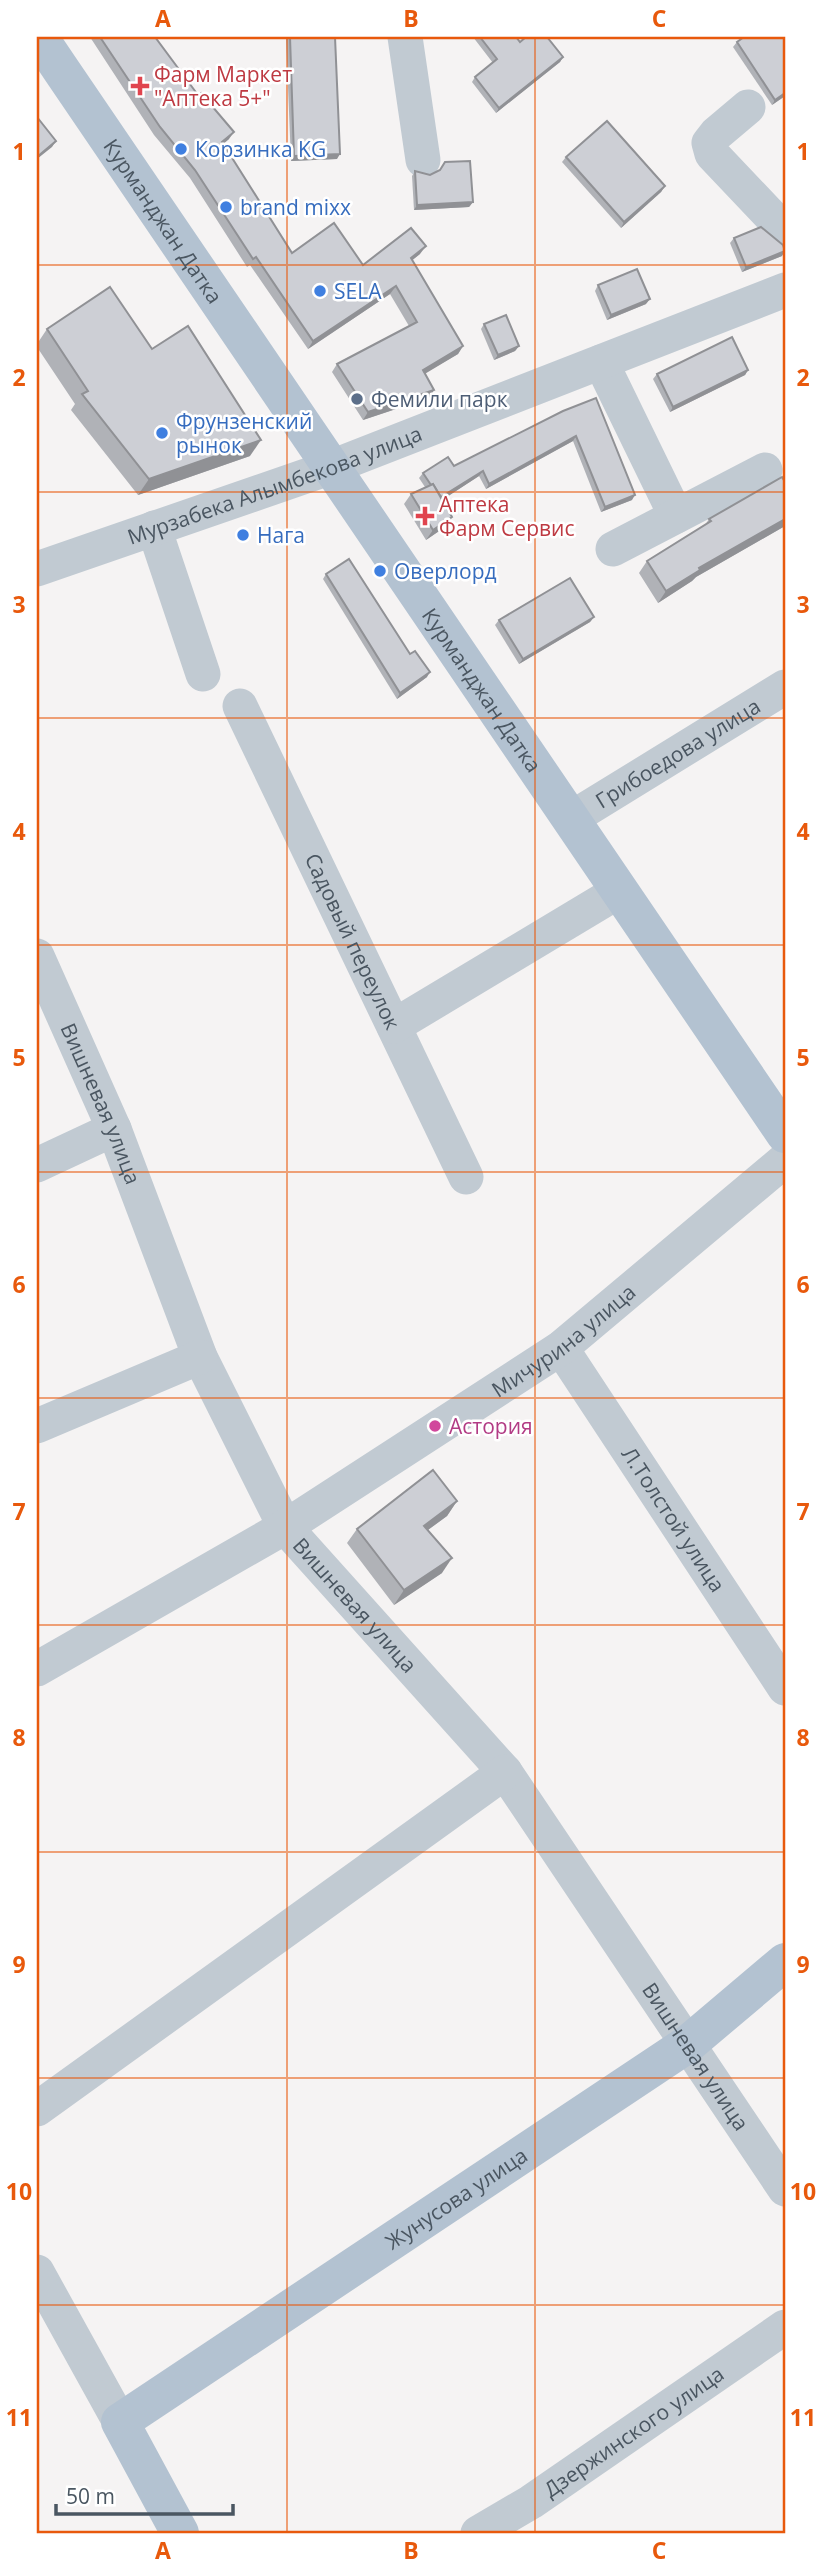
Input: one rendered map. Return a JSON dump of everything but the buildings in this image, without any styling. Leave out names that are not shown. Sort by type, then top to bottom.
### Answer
[{"type":"main road","name":"Курманджан Датка","points":[[39,37],[329,468],[572,818],[785,1135]]},
{"type":"main road","name":"Жунусова улица","points":[[120,2422],[688,2044],[785,1962]]},
{"type":"main road","points":[[120,2422],[180,2533]]},
{"type":"street","points":[[405,37],[423,160]]},
{"type":"street","points":[[748,107],[709,143],[712,154],[785,231]]},
{"type":"street","name":"Мурзабека Алымбекова улица","points":[[37,569],[329,468],[785,290]]},
{"type":"street","points":[[601,362],[676,516]]},
{"type":"street","points":[[613,549],[765,470]]},
{"type":"street","points":[[155,528],[204,674]]},
{"type":"street","name":"Грибоедова улица","points":[[572,818],[785,687]]},
{"type":"street","name":"Садовый переулок","points":[[240,706],[466,1177]]},
{"type":"street","points":[[394,1026],[619,891]]},
{"type":"street","name":"Вишневая улица","points":[[37,956],[114,1129],[200,1357],[285,1527],[505,1772],[785,2189]]},
{"type":"street","points":[[37,1165],[114,1129]]},
{"type":"street","name":"Мичурина улица","points":[[37,1669],[285,1527],[561,1348],[785,1160]]},
{"type":"street","name":"Л.Толстой улица","points":[[561,1348],[785,1688]]},
{"type":"street","points":[[37,1426],[200,1357]]},
{"type":"street","points":[[37,2109],[505,1772]]},
{"type":"street","points":[[37,2272],[120,2422]]},
{"type":"street","name":"Дзержинского улица","points":[[478,2533],[531,2502],[785,2327]]},
{"type":"place","name":"Фарм Маркет \"Аптека 5+\"","points":[[140,86]]},
{"type":"place","name":"Корзинка KG","points":[[181,149]]},
{"type":"place","name":"brand mixx","points":[[226,207]]},
{"type":"place","name":"SELA","points":[[320,291]]},
{"type":"place","name":"Фемили парк","points":[[357,399]]},
{"type":"place","name":"Фрунзенский рынок","points":[[162,433]]},
{"type":"place","name":"Аптека Фарм Сервис","points":[[425,516]]},
{"type":"place","name":"Нага","points":[[243,535]]},
{"type":"place","name":"Оверлорд","points":[[380,571]]},
{"type":"place","name":"Астория","points":[[435,1426]]}]
